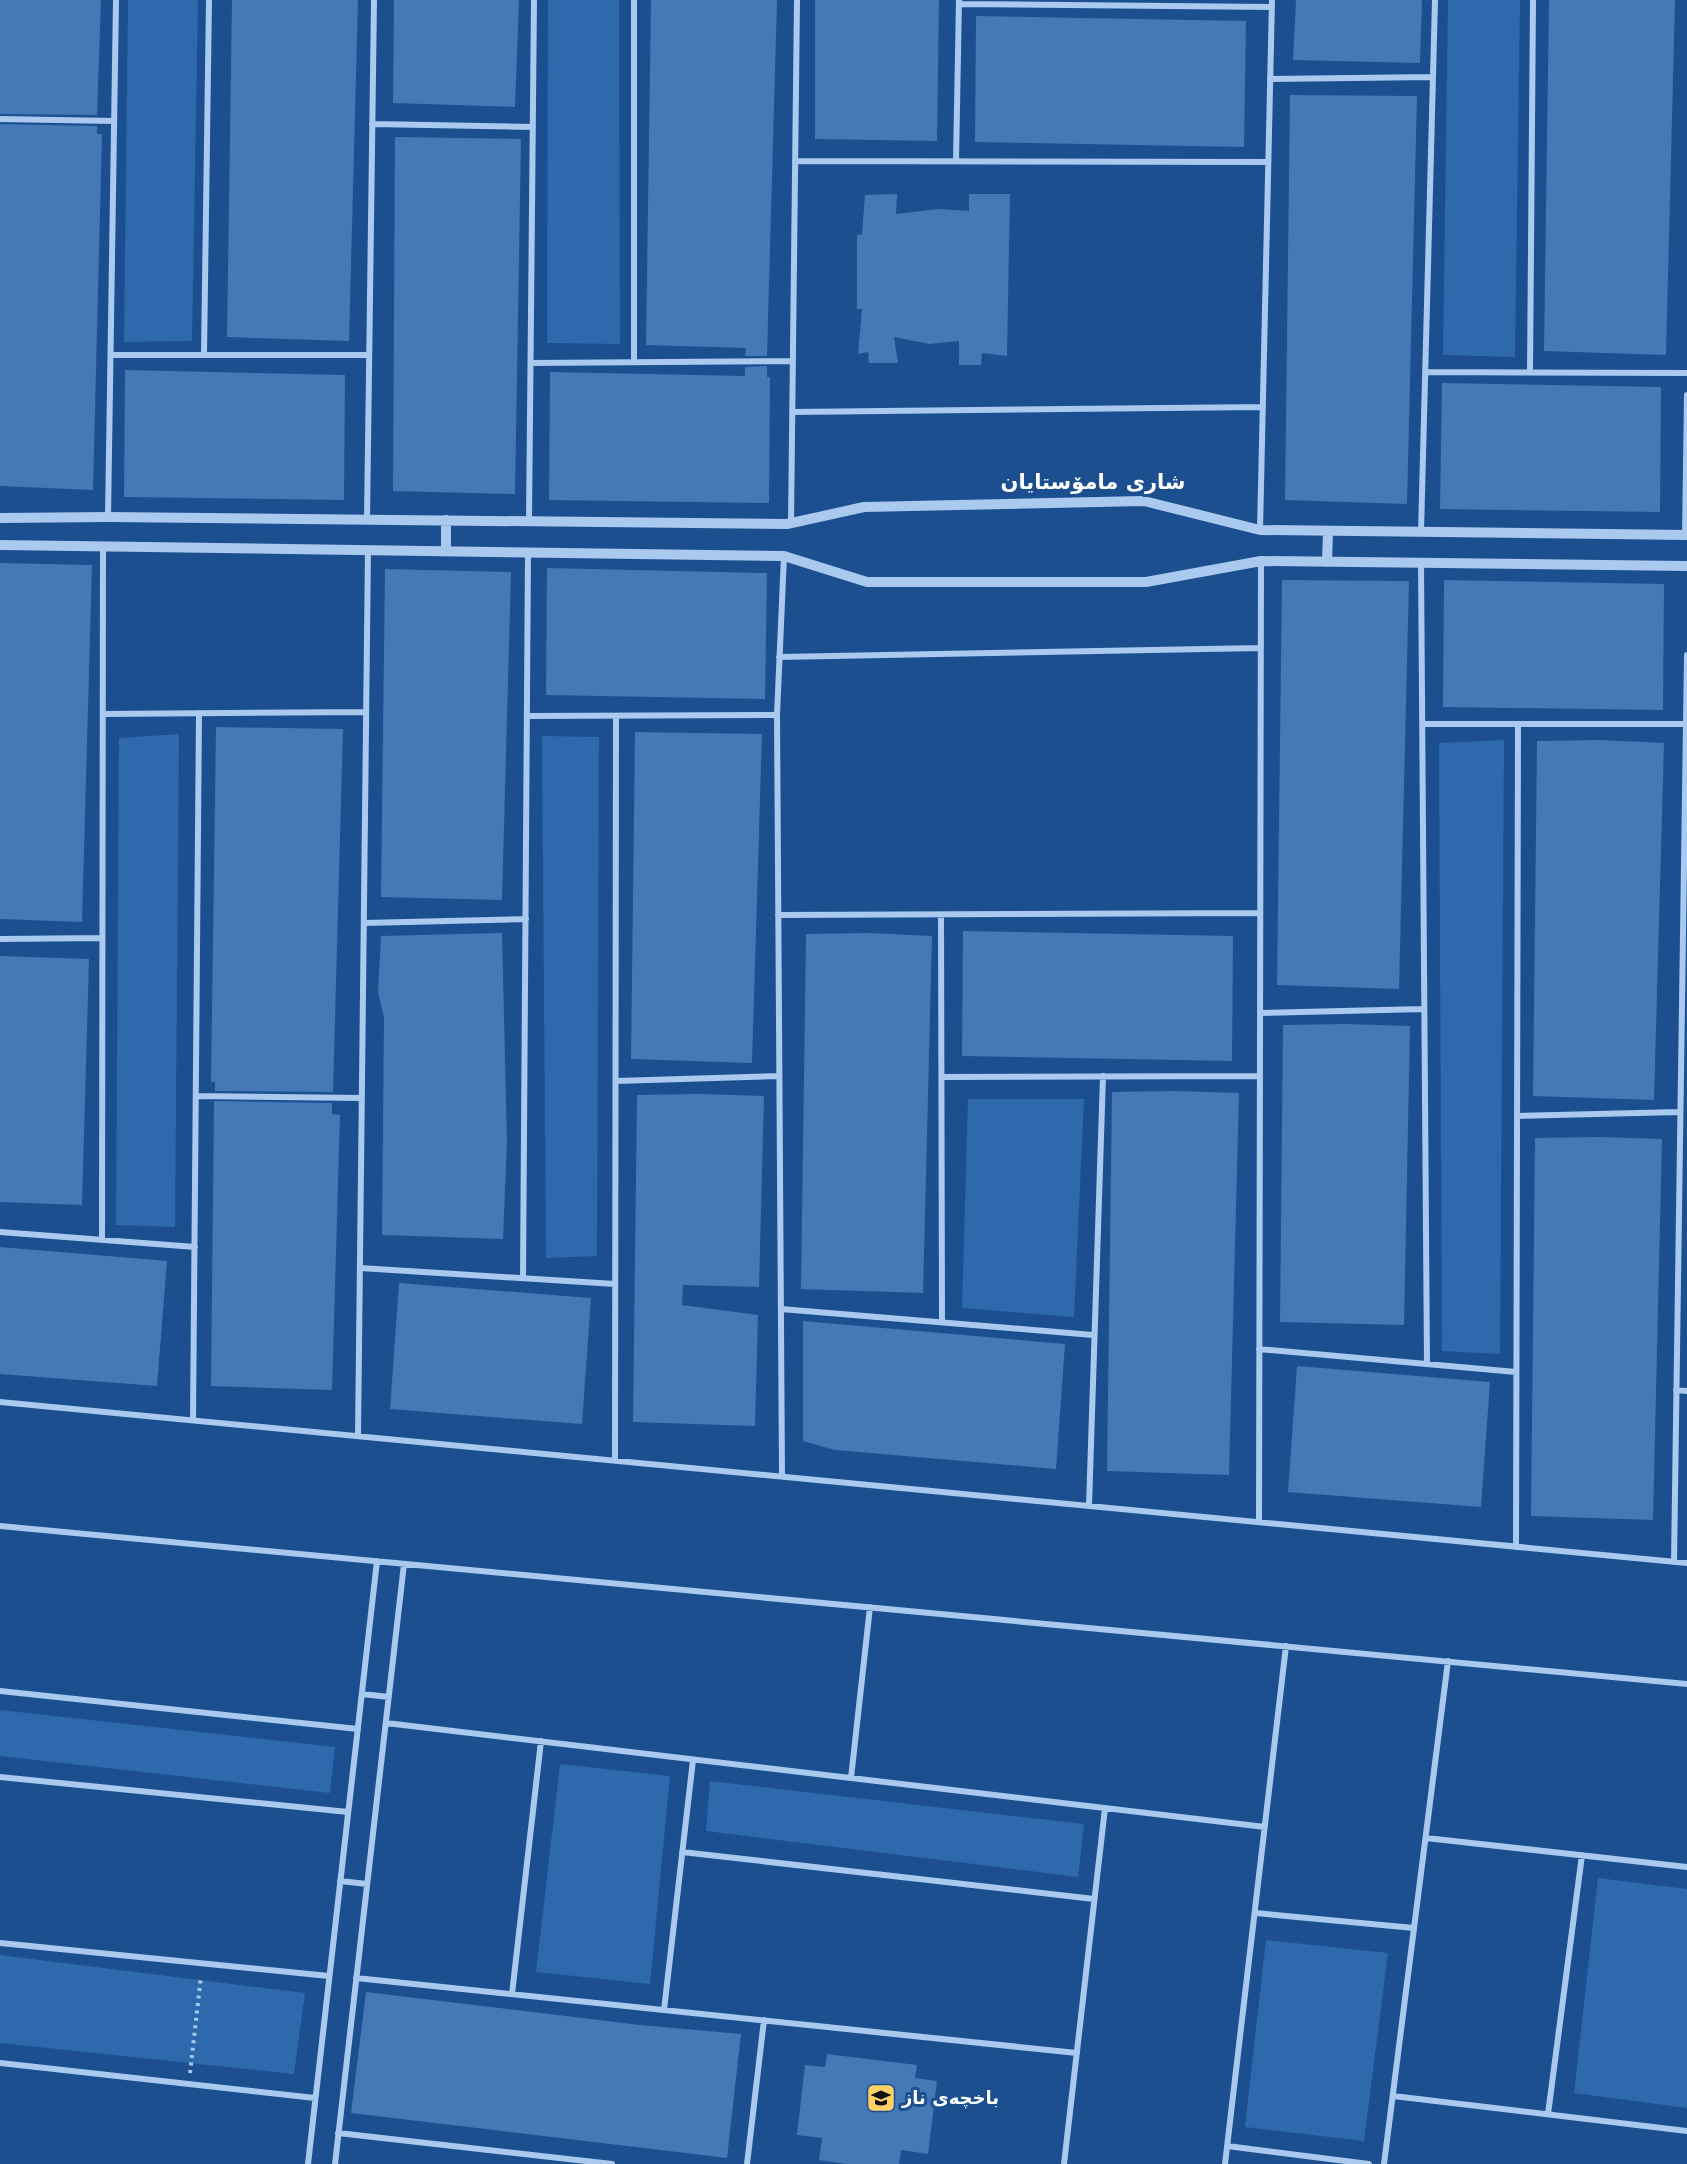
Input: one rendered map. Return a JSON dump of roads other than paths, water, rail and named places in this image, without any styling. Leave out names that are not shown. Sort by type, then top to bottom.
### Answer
[{"type":"street","points":[[108,517],[116,0]]},
{"type":"street","points":[[204,355],[209,0]]},
{"type":"street","points":[[367,520],[374,0]]},
{"type":"street","points":[[529,521],[534,0]]},
{"type":"street","points":[[634,0],[634,362]]},
{"type":"street","points":[[791,523],[797,0]]},
{"type":"street","points":[[1421,532],[1435,0]]},
{"type":"street","points":[[1530,372],[1533,0]]},
{"type":"street","points":[[956,161],[959,2],[1271,3],[1260,530]]},
{"type":"street","points":[[1270,79],[1433,77]]},
{"type":"street","points":[[0,119],[114,121]]},
{"type":"street","points":[[372,124],[533,127]]},
{"type":"street","points":[[795,161],[1268,162]]},
{"type":"street","points":[[111,354],[369,356]]},
{"type":"street","points":[[531,363],[793,361]]},
{"type":"street","points":[[1425,372],[1687,373]]},
{"type":"street","points":[[0,518],[791,523],[864,507],[1144,501],[1260,530],[1686,535],[1687,395]]},
{"type":"street","points":[[792,412],[1263,407]]},
{"type":"street","points":[[446,520],[446,550]]},
{"type":"street","points":[[1327,562],[1328,531]]},
{"type":"street","points":[[0,545],[784,556],[867,582],[1146,582],[1261,561],[1687,566]]},
{"type":"street","points":[[102,1240],[103,546]]},
{"type":"street","points":[[358,1436],[368,549]]},
{"type":"street","points":[[524,1278],[528,551]]},
{"type":"street","points":[[782,1476],[777,715],[784,556]]},
{"type":"street","points":[[1259,1522],[1261,561]]},
{"type":"street","points":[[1421,563],[1427,1364]]},
{"type":"street","points":[[779,657],[1260,648]]},
{"type":"street","points":[[1674,1562],[1680,1112],[1685,960],[1687,655]]},
{"type":"street","points":[[103,714],[366,712]]},
{"type":"street","points":[[193,1420],[198,713]]},
{"type":"street","points":[[527,716],[777,715]]},
{"type":"street","points":[[615,1460],[616,716]]},
{"type":"street","points":[[1422,724],[1686,724]]},
{"type":"street","points":[[1516,1547],[1518,724]]},
{"type":"street","points":[[778,915],[1260,914]]},
{"type":"street","points":[[941,915],[942,1322]]},
{"type":"street","points":[[364,923],[526,919]]},
{"type":"street","points":[[0,939],[102,938]]},
{"type":"street","points":[[1260,1013],[1424,1009]]},
{"type":"street","points":[[616,1081],[779,1076]]},
{"type":"street","points":[[1089,1506],[1102,1076]]},
{"type":"street","points":[[942,1077],[1260,1076]]},
{"type":"street","points":[[196,1096],[362,1098]]},
{"type":"street","points":[[1517,1116],[1680,1112]]},
{"type":"street","points":[[0,1232],[195,1247]]},
{"type":"street","points":[[360,1268],[615,1284]]},
{"type":"street","points":[[781,1309],[1093,1335]]},
{"type":"street","points":[[1259,1349],[1516,1372]]},
{"type":"street","points":[[1676,1390],[1687,1391]]},
{"type":"street","points":[[0,1402],[1687,1563]]},
{"type":"street","points":[[0,1526],[1687,1684]]},
{"type":"street","points":[[308,2164],[377,1561]]},
{"type":"street","points":[[335,2164],[404,1564]]},
{"type":"street","points":[[851,1778],[870,1607]]},
{"type":"street","points":[[1225,2164],[1286,1646]]},
{"type":"street","points":[[1384,2164],[1448,1661]]},
{"type":"street","points":[[0,1691],[357,1729]]},
{"type":"street","points":[[362,1694],[389,1697]]},
{"type":"street","points":[[386,1723],[1265,1827]]},
{"type":"street","points":[[512,1994],[541,1741]]},
{"type":"street","points":[[664,2010],[693,1760]]},
{"type":"street","points":[[0,1777],[348,1812]]},
{"type":"street","points":[[1064,2164],[1105,1808]]},
{"type":"street","points":[[1426,1838],[1687,1867]]},
{"type":"street","points":[[682,1852],[1094,1899]]},
{"type":"street","points":[[1548,2114],[1582,1856]]},
{"type":"street","points":[[340,1881],[367,1884]]},
{"type":"street","points":[[1254,1913],[1414,1928]]},
{"type":"street","points":[[0,1943],[329,1976]]},
{"type":"street","points":[[356,1978],[1077,2053]]},
{"type":"street","points":[[747,2164],[764,2020]]},
{"type":"street","points":[[0,2062],[315,2098]]},
{"type":"street","points":[[1393,2096],[1687,2131]]},
{"type":"street","points":[[338,2133],[612,2164]]},
{"type":"street","points":[[1227,2146],[1369,2164]]},
{"type":"place","name":"باخچەی ناز","points":[[881,2098]]},
{"type":"district","name":"شاری مامۆستایان","points":[[1093,482]]}]
